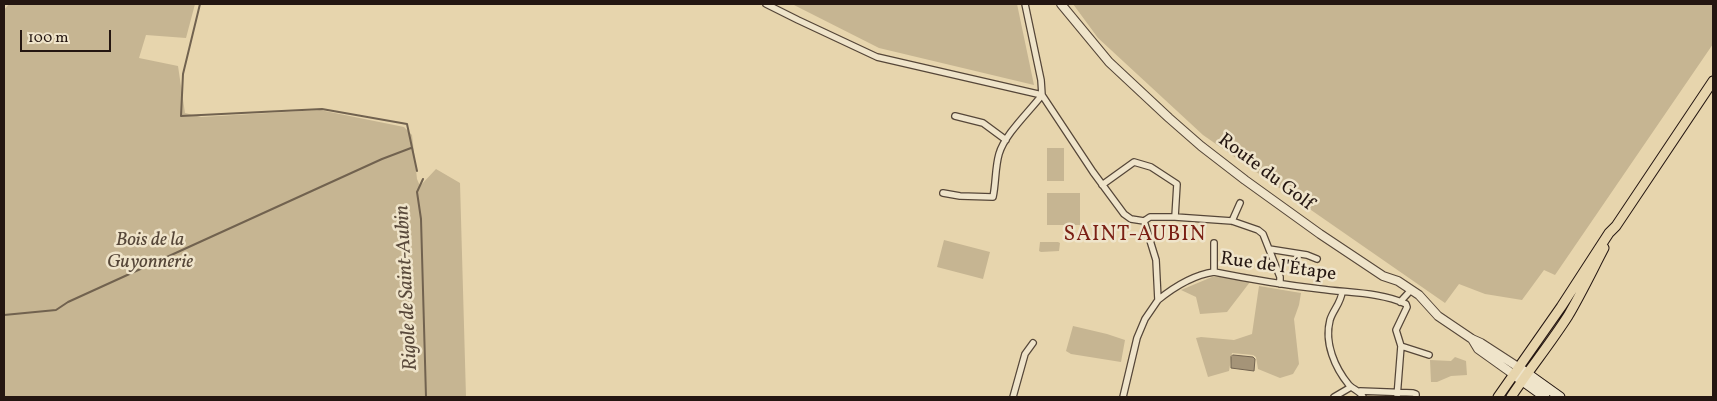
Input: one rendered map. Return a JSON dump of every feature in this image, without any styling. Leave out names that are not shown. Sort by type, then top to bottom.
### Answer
[{"type":"main road","points":[[1511,397],[1567,318],[1586,286],[1616,226],[1713,81]]},
{"type":"main road","points":[[1498,397],[1561,307],[1609,232],[1616,226]]},
{"type":"main road","name":"Route du Golf","points":[[1516,371],[1525,378],[1530,387],[1545,397]]},
{"type":"main road","points":[[1525,378],[1560,397]]},
{"type":"street","points":[[766,4],[877,57],[1042,95]]},
{"type":"street","points":[[1025,4],[1041,80],[1042,95],[1102,185],[1124,214],[1131,219],[1144,221],[1150,217],[1232,221],[1260,231],[1263,234],[1280,277],[1280,284]]},
{"type":"street","name":"Route du Golf","points":[[1061,4],[1109,62],[1201,146],[1343,250],[1383,276],[1398,281],[1419,295],[1438,316],[1472,339],[1478,349],[1516,371]]},
{"type":"street","points":[[943,193],[960,196],[993,197],[999,155],[1006,140],[1042,95]]},
{"type":"street","points":[[955,116],[983,123],[1006,140]]},
{"type":"street","points":[[1102,185],[1134,162],[1151,167],[1177,184],[1175,217]]},
{"type":"street","points":[[1232,221],[1240,203]]},
{"type":"street","points":[[1124,397],[1137,338],[1145,319],[1158,300],[1156,260],[1144,221]]},
{"type":"street","points":[[1214,243],[1214,272]]},
{"type":"street","points":[[1269,249],[1317,258]]},
{"type":"street","name":"Rue de l'Étape","points":[[1158,300],[1180,284],[1205,273],[1214,272],[1280,284],[1376,296],[1400,302]]},
{"type":"street","points":[[1397,395],[1402,346],[1396,330],[1407,307],[1406,304],[1400,302],[1410,290]]},
{"type":"street","points":[[1342,292],[1342,298],[1330,320],[1328,342],[1335,360],[1351,387],[1362,394],[1397,395],[1413,393],[1416,394],[1416,397]]},
{"type":"street","points":[[1013,397],[1025,354],[1033,343]]},
{"type":"street","points":[[1402,346],[1429,355]]},
{"type":"street","points":[[1334,397],[1351,387]]},
{"type":"green space","name":"Bois de la Guyonnerie","points":[[9,4],[195,4],[186,38],[146,35],[139,58],[178,66],[185,113],[201,117],[320,110],[404,127],[412,135],[417,179],[420,186],[436,169],[460,183],[466,397],[4,397],[4,10]]},
{"type":"green space","points":[[792,4],[1017,4],[1034,85],[879,48]]},
{"type":"green space","points":[[1073,4],[1713,4],[1713,44],[1555,275],[1544,270],[1522,300],[1485,294],[1459,284],[1445,303],[1203,135],[1098,38]]},
{"type":"green space","points":[[1047,148],[1064,148],[1064,181],[1047,181]]},
{"type":"green space","points":[[1047,193],[1080,193],[1080,225],[1047,225]]},
{"type":"green space","points":[[944,240],[990,252],[983,279],[937,267]]},
{"type":"green space","points":[[1040,242],[1058,242],[1060,243],[1059,251],[1041,252],[1039,251]]},
{"type":"green space","points":[[1212,277],[1250,282],[1227,312],[1200,314],[1196,297],[1181,290]]},
{"type":"green space","points":[[1259,286],[1301,293],[1294,319],[1299,364],[1293,374],[1280,378],[1258,369],[1256,357],[1253,355],[1232,353],[1229,371],[1208,377],[1196,338],[1234,340],[1252,334]]},
{"type":"green space","points":[[1073,326],[1125,340],[1121,362],[1071,354],[1066,351]]},
{"type":"green space","points":[[1455,357],[1466,361],[1467,375],[1451,376],[1437,382],[1431,382],[1430,360],[1451,361]]},
{"type":"shaded area","points":[[1233,355],[1253,357],[1255,359],[1254,371],[1231,368],[1231,357]]},
{"type":"waterway","name":"Rigole de Saint-Aubin","points":[[200,4],[183,74],[181,116],[322,109],[407,124],[417,171]]},
{"type":"waterway","points":[[4,315],[56,310],[68,302],[382,159],[411,148]]},
{"type":"waterway","name":"Rigole de Saint-Aubin","points":[[423,179],[417,192],[421,219],[426,397]]},
{"type":"district","name":"SAINT-AUBIN","points":[[1135,236]]}]
